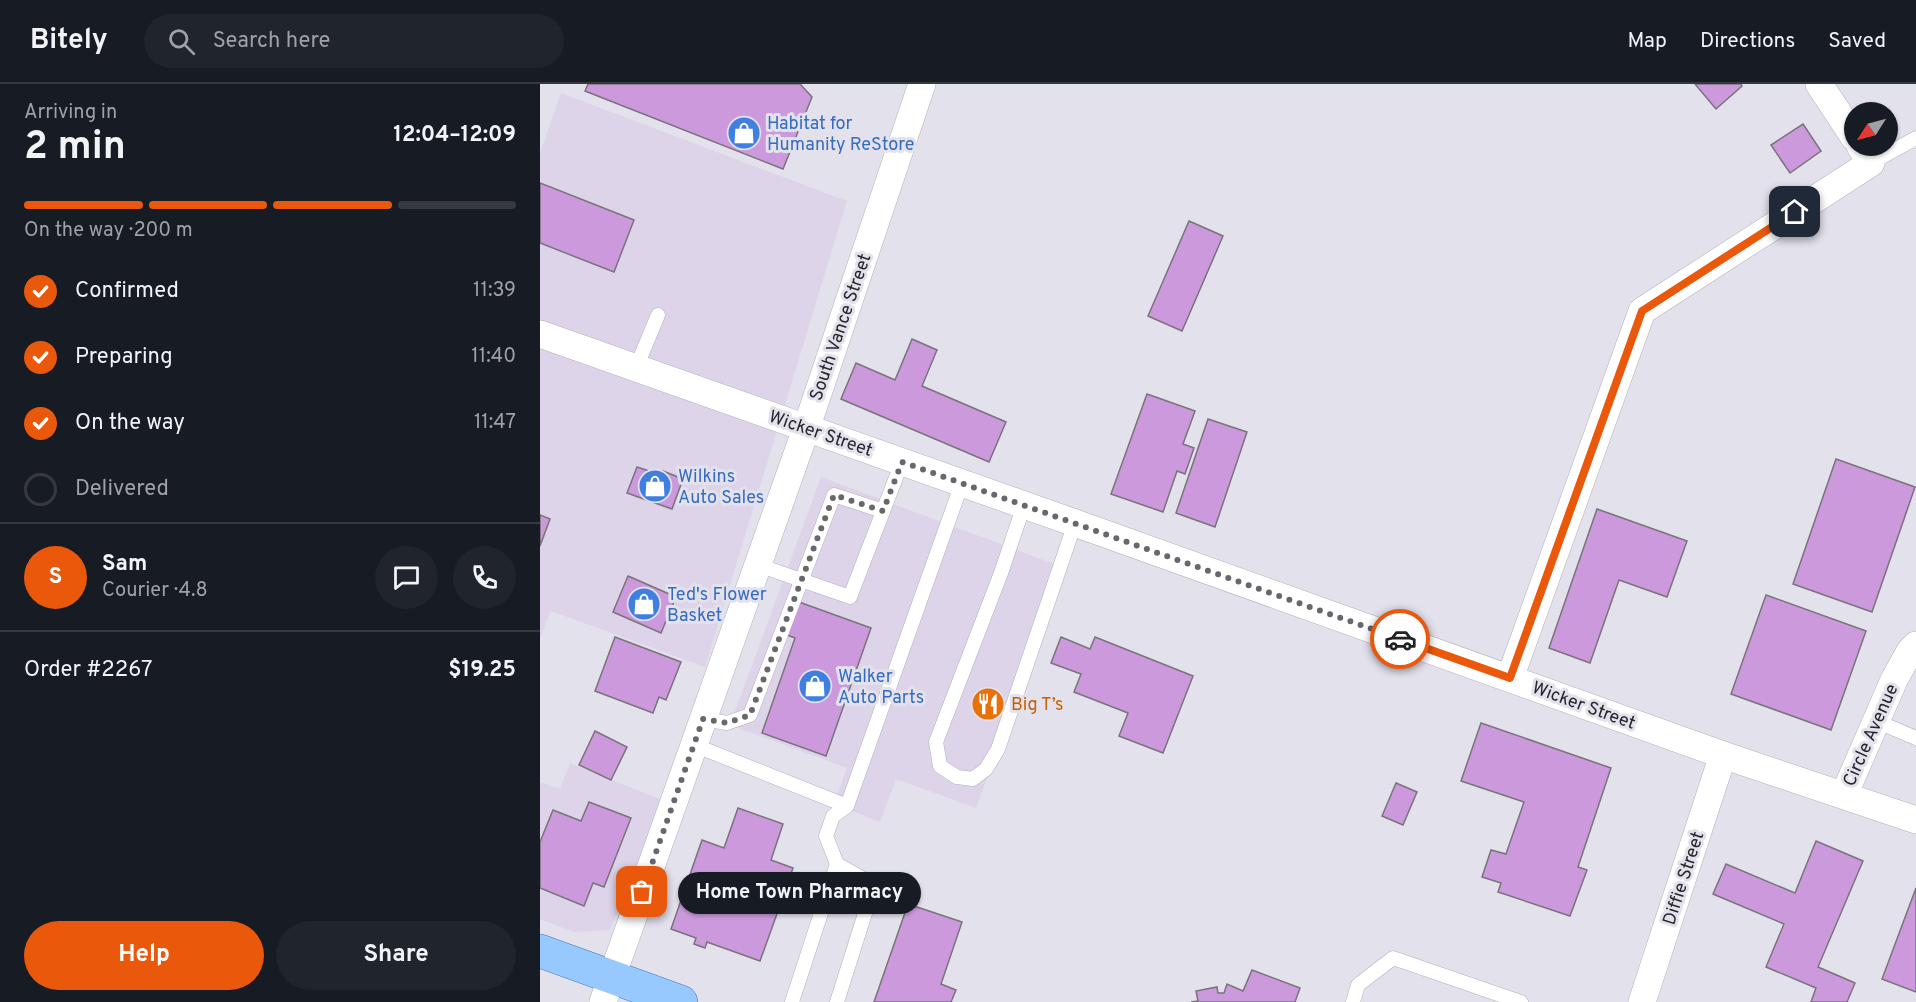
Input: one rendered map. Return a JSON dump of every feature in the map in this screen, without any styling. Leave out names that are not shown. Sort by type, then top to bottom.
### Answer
[{"type":"main road","points":[[540,951],[607,989],[681,1002]]},
{"type":"street","name":"South Vance Street","points":[[607,989],[806,429],[922,84]]},
{"type":"street","points":[[1819,84],[1844,122]]},
{"type":"street","points":[[1510,678],[1642,311],[1863,156]]},
{"type":"street","name":"Wicker Street","points":[[540,334],[1723,755],[1916,820]]},
{"type":"street","name":"Circle Avenue","points":[[1844,795],[1894,680],[1910,651],[1916,645]]},
{"type":"street","name":"Diffie Street","points":[[1642,1002],[1723,755]]},
{"type":"lane","points":[[1898,144],[1916,138]]},
{"type":"lane","points":[[636,368],[658,315]]},
{"type":"lane","points":[[758,565],[850,597],[902,462]]},
{"type":"lane","points":[[837,1002],[874,885],[837,864],[826,836],[833,816],[847,806],[962,483]]},
{"type":"lane","points":[[703,719],[727,723],[750,715],[834,495],[883,511]]},
{"type":"lane","points":[[1024,505],[998,583],[936,742],[940,766],[957,777],[973,779],[986,769],[998,749],[1075,523]]},
{"type":"lane","points":[[1876,721],[1916,738]]},
{"type":"lane","points":[[694,745],[847,806]]},
{"type":"lane","points":[[792,1002],[837,864]]},
{"type":"lane","points":[[1353,1002],[1358,985],[1393,958],[1521,1002]]},
{"type":"shaded area","points":[[561,93],[847,201],[705,667],[551,611],[540,638],[540,153]]},
{"type":"shaded area","points":[[821,477],[1065,568],[976,808],[896,779],[880,822],[834,804],[847,768],[730,725]]},
{"type":"shaded area","points":[[570,763],[662,800],[610,930],[574,932],[540,919],[540,782],[560,789]]},
{"type":"building","name":"Habitat for Humanity ReStore","points":[[588,84],[800,84],[812,97],[783,169],[585,91]]},
{"type":"building","points":[[1695,84],[1741,84],[1742,86],[1716,109]]},
{"type":"building","points":[[1803,124],[1821,151],[1790,173],[1771,145]]},
{"type":"building","points":[[540,183],[634,220],[614,272],[540,243]]},
{"type":"building","points":[[1189,221],[1223,236],[1182,331],[1148,316]]},
{"type":"building","points":[[912,339],[937,350],[922,386],[1006,422],[989,462],[841,399],[856,363],[895,380]]},
{"type":"building","points":[[1147,394],[1195,411],[1183,444],[1194,448],[1185,474],[1177,471],[1163,512],[1111,494]]},
{"type":"building","points":[[1208,419],[1247,432],[1215,527],[1176,513]]},
{"type":"building","points":[[1836,459],[1915,487],[1872,612],[1793,584]]},
{"type":"building","name":"Wilkins Auto Sales","points":[[637,467],[661,475],[663,471],[683,479],[672,509],[627,493]]},
{"type":"building","points":[[1597,509],[1687,541],[1667,597],[1619,580],[1590,663],[1549,648]]},
{"type":"building","points":[[540,515],[550,519],[540,546]]},
{"type":"building","name":"Ted's Flower Basket","points":[[628,576],[676,597],[661,633],[613,612]]},
{"type":"building","points":[[1766,595],[1866,631],[1831,730],[1731,694]]},
{"type":"building","name":"Walker Auto Parts","points":[[799,602],[871,628],[826,756],[762,733],[795,638],[787,635]]},
{"type":"building","points":[[615,637],[681,662],[666,700],[659,697],[653,713],[595,691]]},
{"type":"building","points":[[1061,637],[1090,649],[1095,637],[1193,676],[1163,753],[1119,736],[1128,713],[1074,692],[1081,674],[1051,663]]},
{"type":"building","points":[[1481,723],[1611,768],[1578,867],[1587,870],[1570,916],[1498,892],[1501,883],[1482,877],[1491,850],[1506,854],[1524,802],[1461,781]]},
{"type":"building","points":[[595,731],[627,747],[611,780],[579,765]]},
{"type":"building","points":[[1396,783],[1417,792],[1403,825],[1382,816]]},
{"type":"building","points":[[589,802],[631,818],[604,887],[593,883],[584,906],[540,888],[540,842],[553,810],[581,821]]},
{"type":"building","points":[[738,808],[783,824],[771,860],[793,868],[783,897],[787,898],[782,913],[778,911],[760,961],[707,942],[705,948],[694,944],[696,938],[671,929],[702,840],[724,848]]},
{"type":"building","points":[[1816,841],[1863,861],[1818,967],[1855,983],[1847,1002],[1811,1002],[1816,988],[1766,967],[1784,924],[1713,894],[1726,864],[1795,893]]},
{"type":"building","points":[[1916,888],[1916,992],[1882,979]]},
{"type":"building","points":[[908,904],[962,922],[941,984],[956,990],[951,1002],[874,1002]]},
{"type":"building","points":[[1252,970],[1300,988],[1295,1002],[1191,1002],[1198,1001],[1196,991],[1217,987],[1218,993],[1224,993],[1227,984],[1243,991]]},
{"type":"way so far","points":[[642,892],[703,719],[727,723],[750,715],[834,495],[883,511],[902,462],[1400,639]]},
{"type":"place","name":"Habitat for Humanity ReStore","points":[[744,133]]},
{"type":"place","name":"Wilkins Auto Sales","points":[[655,486]]},
{"type":"place","name":"Ted's Flower Basket","points":[[644,604]]},
{"type":"place","name":"Walker Auto Parts","points":[[815,686]]},
{"type":"place","name":"Big T’s","points":[[988,704]]},
{"type":"place","name":"Home Town Pharmacy","points":[[642,892]]},
{"type":"route","points":[[1400,639],[1510,678],[1642,311],[1795,212]]}]
